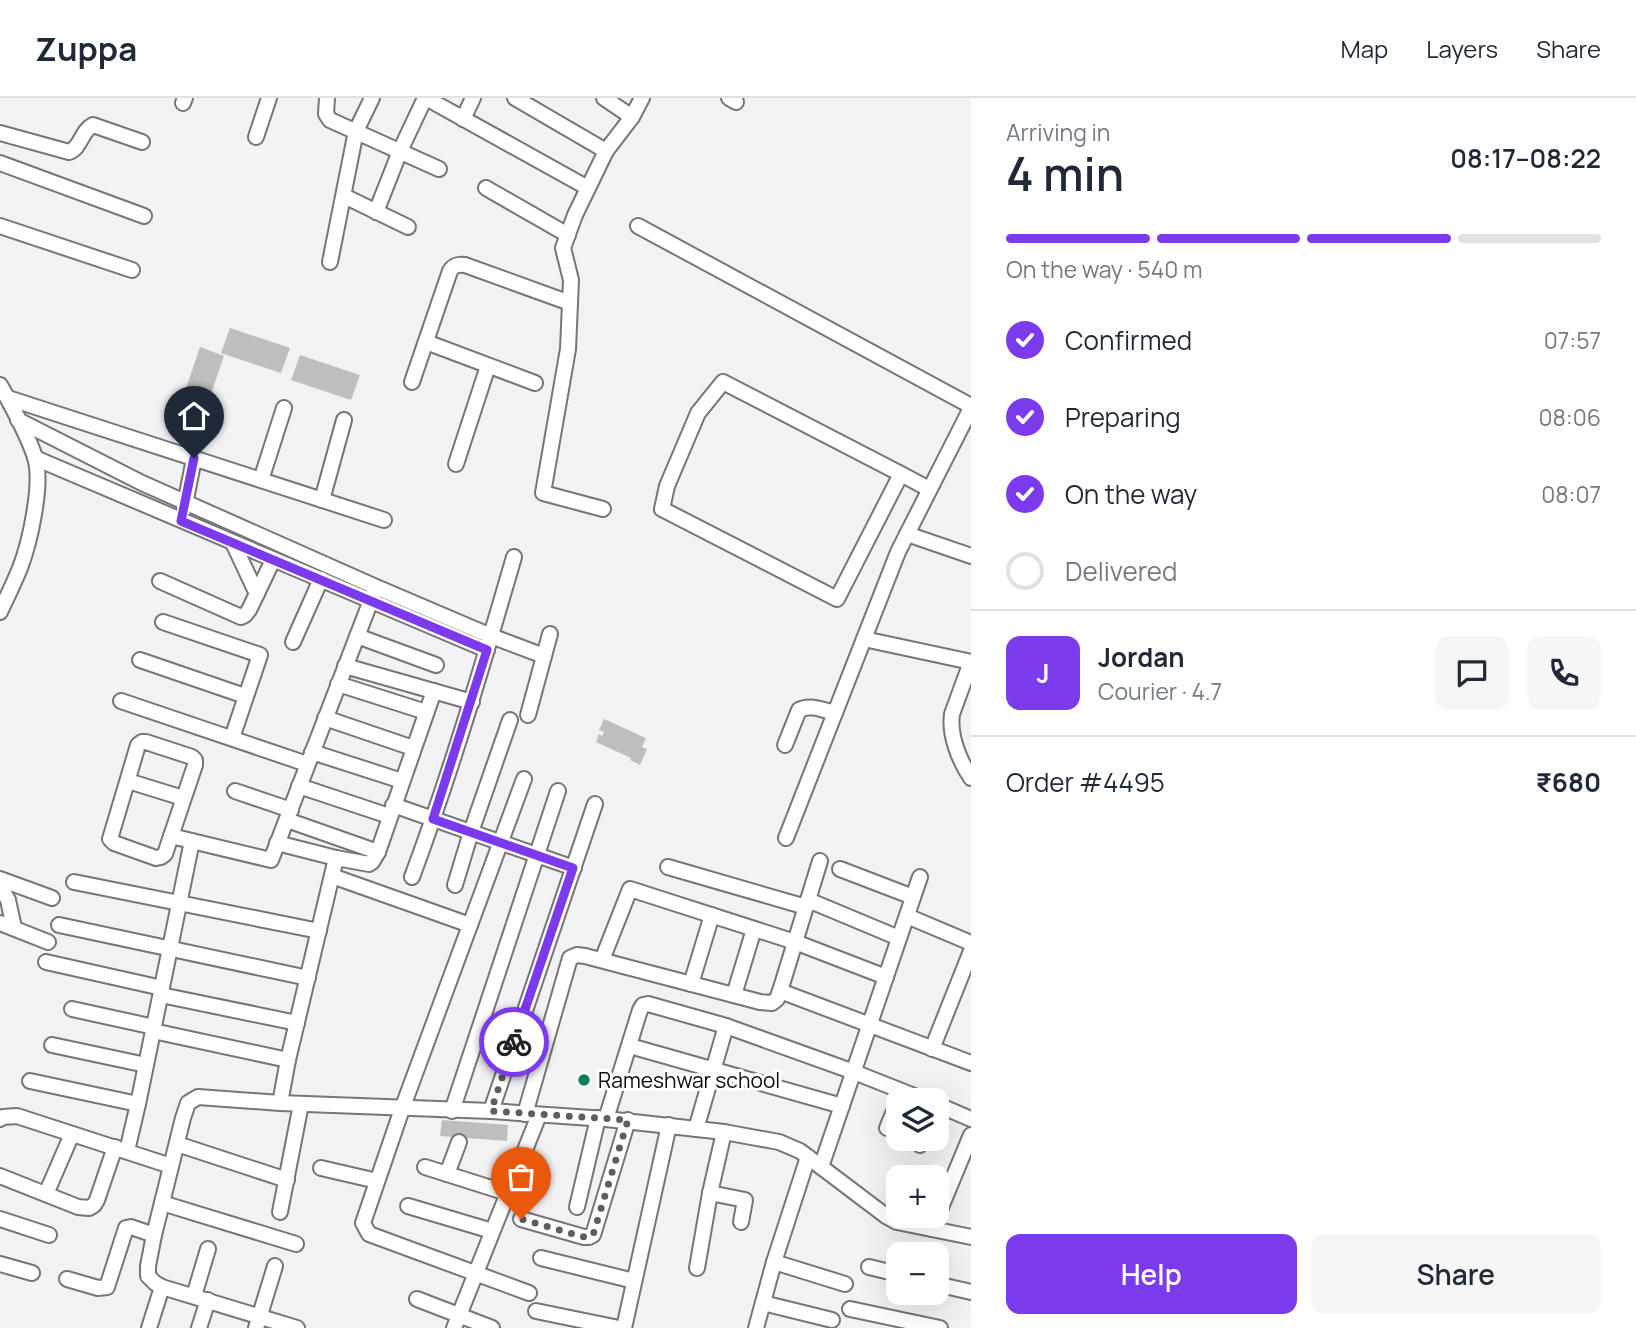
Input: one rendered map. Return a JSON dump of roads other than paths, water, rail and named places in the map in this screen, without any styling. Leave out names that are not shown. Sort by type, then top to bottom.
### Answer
[{"type":"street","points":[[256,137],[270,98]]},
{"type":"street","points":[[327,98],[326,114],[330,120],[439,169]]},
{"type":"street","points":[[330,262],[356,131],[372,98]]},
{"type":"street","points":[[376,212],[425,98],[587,188]]},
{"type":"street","points":[[463,119],[473,98]]},
{"type":"street","points":[[515,98],[606,150]]},
{"type":"street","points":[[604,98],[632,117]]},
{"type":"street","points":[[603,509],[543,493],[568,349],[571,280],[563,248],[587,188],[606,150],[632,117],[642,98]]},
{"type":"street","points":[[0,133],[69,152],[75,149],[86,129],[93,125],[142,142]]},
{"type":"street","points":[[0,163],[144,216]]},
{"type":"street","points":[[486,188],[568,235]]},
{"type":"street","points":[[344,196],[408,227]]},
{"type":"street","points":[[0,226],[132,270]]},
{"type":"street","points":[[638,226],[971,407],[897,552],[786,838]]},
{"type":"street","points":[[412,382],[453,266],[465,265],[570,303]]},
{"type":"street","points":[[426,342],[535,383]]},
{"type":"street","points":[[456,464],[488,366]]},
{"type":"street","points":[[901,474],[837,599],[662,509],[667,486],[698,413],[723,382],[901,474],[929,489]]},
{"type":"street","points":[[0,384],[35,458],[38,480],[33,520],[21,566],[1,607]]},
{"type":"street","points":[[8,398],[384,520]]},
{"type":"street","points":[[261,480],[284,408]]},
{"type":"street","points":[[18,419],[142,484],[376,587],[489,643]]},
{"type":"street","points":[[322,500],[344,420]]},
{"type":"street","points":[[35,458],[370,601],[489,643],[544,656]]},
{"type":"street","points":[[181,521],[194,458]]},
{"type":"street","points":[[907,534],[971,556]]},
{"type":"street","points":[[233,543],[257,594]]},
{"type":"street","points":[[412,877],[472,702],[514,557]]},
{"type":"street","points":[[160,581],[241,617],[246,615],[273,560]]},
{"type":"street","points":[[293,642],[321,579]]},
{"type":"street","points":[[172,836],[271,860],[376,587]]},
{"type":"street","points":[[163,622],[260,655],[232,738]]},
{"type":"street","points":[[528,715],[550,634]]},
{"type":"street","points":[[357,636],[436,665]]},
{"type":"street","points":[[864,639],[971,662],[951,722],[957,751],[971,778]]},
{"type":"street","points":[[140,660],[245,696]]},
{"type":"street","points":[[345,666],[472,702]]},
{"type":"street","points":[[338,684],[426,712]]},
{"type":"street","points":[[277,843],[336,858],[369,864],[372,862],[378,852],[434,691]]},
{"type":"street","points":[[121,701],[232,738],[402,781]]},
{"type":"street","points":[[785,744],[802,708],[835,713]]},
{"type":"street","points":[[325,718],[413,748]]},
{"type":"street","points":[[455,885],[510,720]]},
{"type":"street","points":[[142,742],[195,760],[183,798],[172,836],[165,854],[161,857],[156,858],[114,843],[110,839],[138,745],[142,742]]},
{"type":"street","points":[[524,779],[402,1109],[363,1223],[369,1234],[529,1293]]},
{"type":"street","points":[[128,781],[183,798]]},
{"type":"street","points":[[299,786],[391,811],[433,819],[573,868]]},
{"type":"street","points":[[235,791],[378,852]]},
{"type":"street","points":[[452,1111],[558,791]]},
{"type":"street","points":[[491,1111],[595,804]]},
{"type":"street","points":[[0,1176],[84,1208],[94,1205],[121,1149],[138,1104],[192,841]]},
{"type":"street","points":[[280,1103],[336,858]]},
{"type":"street","points":[[456,1322],[507,1193],[532,1115],[570,958],[585,956],[772,1003],[780,991],[820,861]]},
{"type":"street","points":[[668,867],[807,903],[900,939]]},
{"type":"street","points":[[840,869],[913,897]]},
{"type":"street","points":[[332,876],[470,925]]},
{"type":"street","points":[[821,1167],[920,877]]},
{"type":"street","points":[[0,879],[52,898]]},
{"type":"street","points":[[74,882],[319,931]]},
{"type":"street","points":[[0,886],[8,900],[7,926],[48,942]]},
{"type":"street","points":[[602,960],[630,889],[794,942],[886,977]]},
{"type":"street","points":[[691,984],[712,915]]},
{"type":"street","points":[[907,916],[971,943]]},
{"type":"street","points":[[59,925],[308,978]]},
{"type":"street","points":[[734,995],[754,929]]},
{"type":"street","points":[[932,1049],[971,951]]},
{"type":"street","points":[[46,962],[297,1023]]},
{"type":"street","points":[[780,991],[971,1063]]},
{"type":"street","points":[[577,1207],[602,1118],[630,1046],[640,1010],[648,1004],[726,1026],[854,1072],[886,1090]]},
{"type":"street","points":[[72,1009],[288,1060]]},
{"type":"street","points":[[696,1129],[726,1026]]},
{"type":"street","points":[[52,1045],[146,1065]]},
{"type":"street","points":[[630,1046],[842,1106]]},
{"type":"street","points":[[30,1081],[138,1104]]},
{"type":"street","points":[[297,1328],[258,1322],[201,1298],[162,1287],[148,1276],[154,1235],[188,1103],[198,1097],[628,1120],[779,1142],[800,1151],[897,1222],[971,1237]]},
{"type":"street","points":[[281,1212],[301,1104]]},
{"type":"street","points":[[949,1110],[971,1119]]},
{"type":"street","points":[[0,1119],[17,1116],[171,1166]]},
{"type":"street","points":[[521,1219],[584,1237],[593,1235],[628,1120]]},
{"type":"street","points":[[536,1311],[622,1328],[669,1125]]},
{"type":"street","points":[[697,1268],[723,1132]]},
{"type":"street","points":[[46,1194],[72,1133]]},
{"type":"street","points":[[932,1230],[971,1135]]},
{"type":"street","points":[[447,1174],[459,1142]]},
{"type":"street","points":[[177,1144],[287,1180]]},
{"type":"street","points":[[756,1328],[808,1157]]},
{"type":"street","points":[[425,1167],[507,1193]]},
{"type":"street","points":[[321,1168],[377,1181]]},
{"type":"street","points":[[710,1193],[745,1200],[741,1222]]},
{"type":"street","points":[[162,1203],[296,1244]]},
{"type":"street","points":[[408,1206],[492,1231]]},
{"type":"street","points":[[0,1219],[49,1235]]},
{"type":"street","points":[[67,1279],[99,1288],[107,1287],[126,1228],[131,1227],[154,1235]]},
{"type":"street","points":[[199,1328],[208,1249]]},
{"type":"street","points":[[541,1258],[634,1281]]},
{"type":"street","points":[[774,1262],[845,1284]]},
{"type":"street","points":[[0,1264],[32,1273]]},
{"type":"street","points":[[258,1322],[275,1266]]},
{"type":"street","points":[[869,1267],[886,1271]]},
{"type":"street","points":[[149,1328],[162,1287]]},
{"type":"street","points":[[949,1287],[971,1292]]},
{"type":"street","points":[[417,1299],[456,1322],[492,1328]]},
{"type":"street","points":[[763,1303],[832,1320]]},
{"type":"street","points":[[850,1309],[940,1328]]},
{"type":"place","name":"Rameshwar school","points":[[584,1080]]}]
